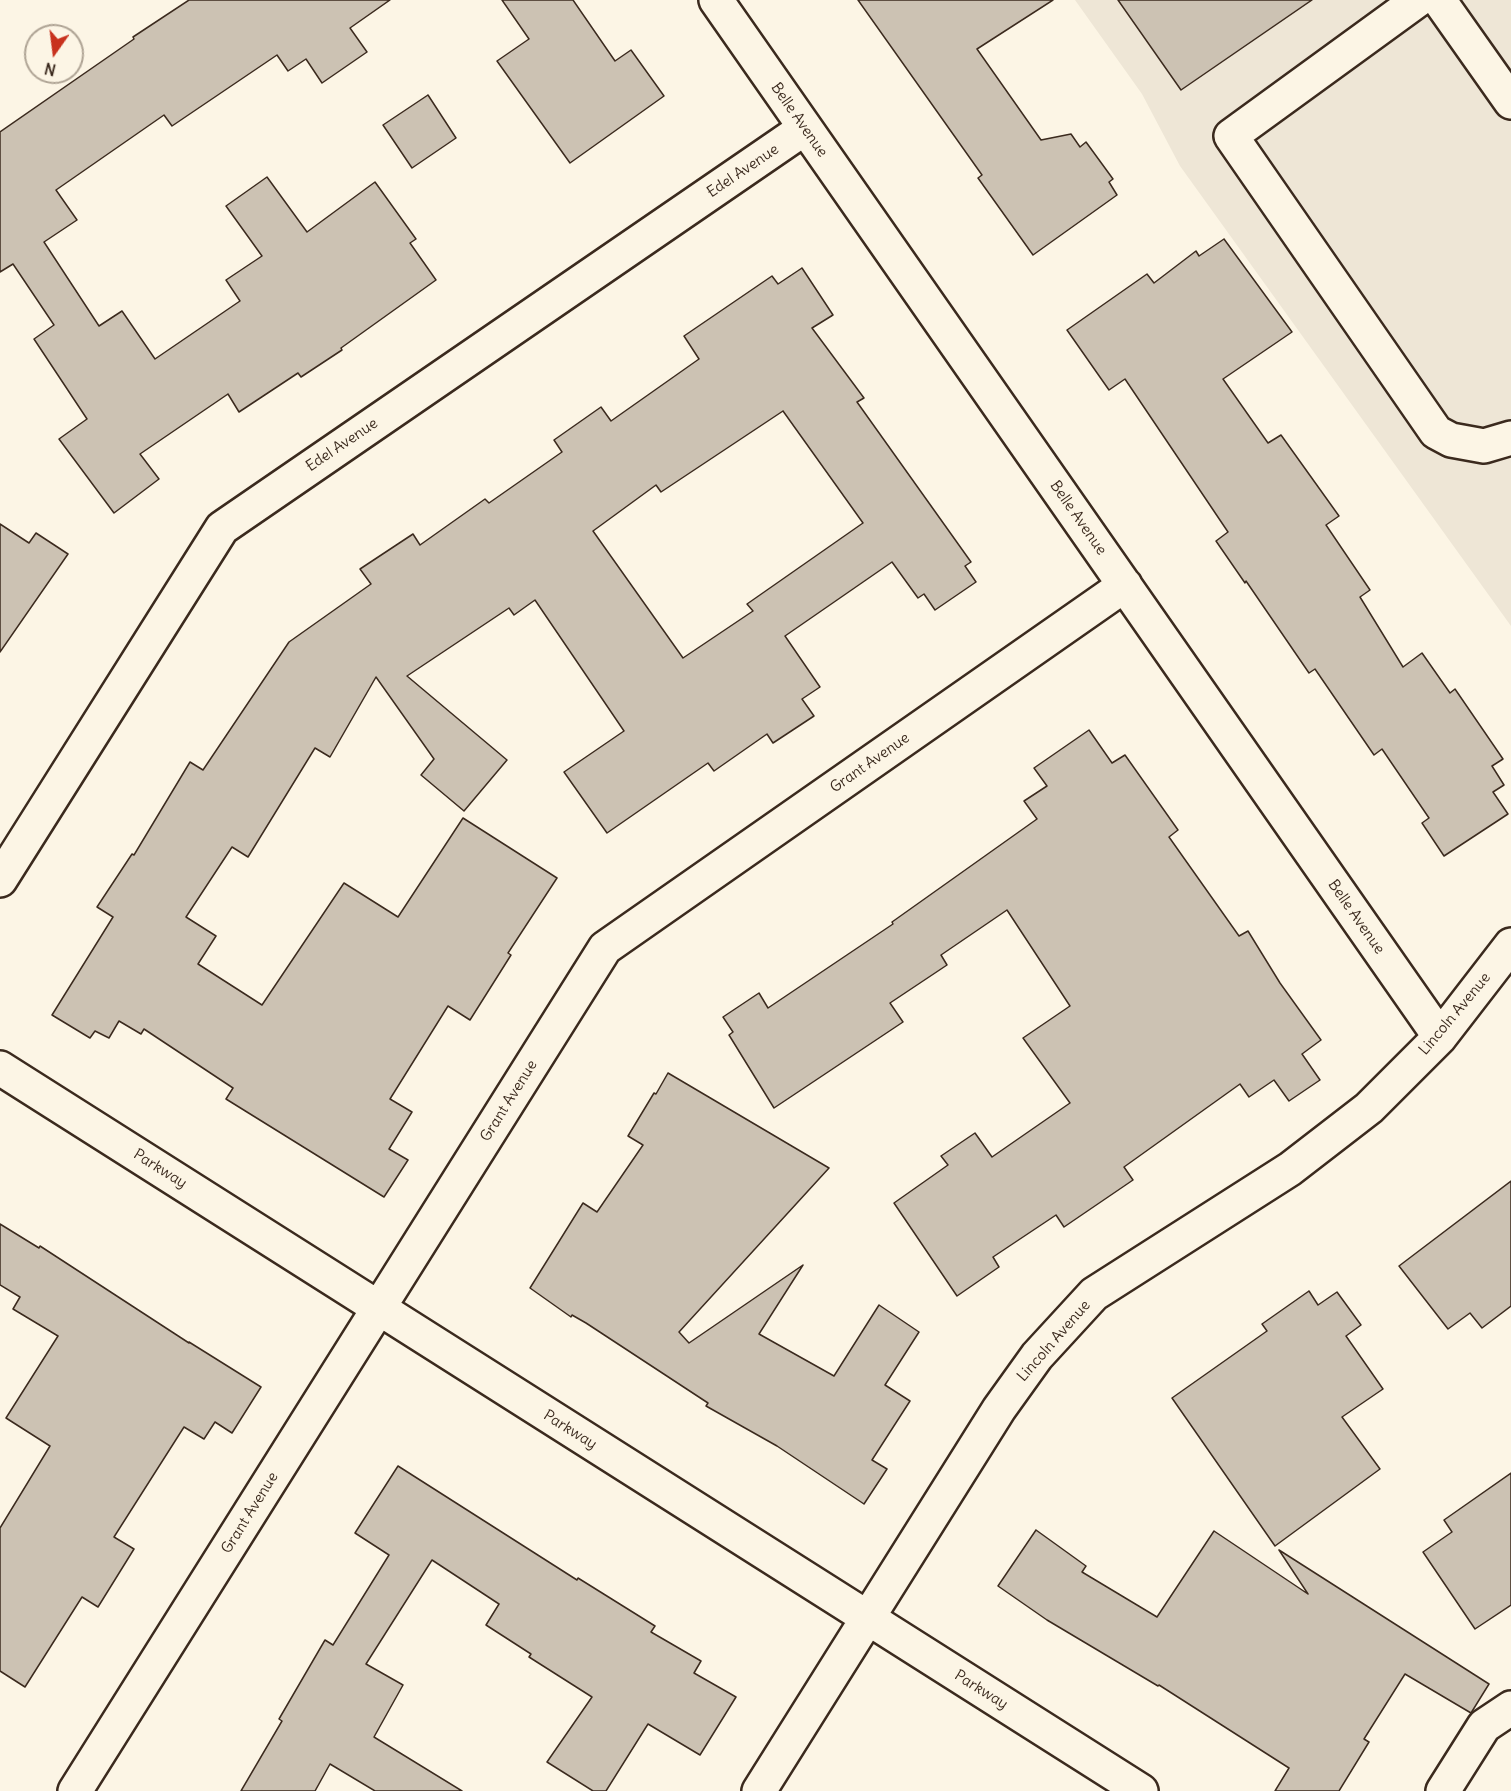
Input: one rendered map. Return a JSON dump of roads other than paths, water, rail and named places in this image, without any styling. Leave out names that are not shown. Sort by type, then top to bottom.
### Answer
[{"type":"street","name":"Belle Avenue","points":[[716,0],[1440,1036]]},
{"type":"street","points":[[1418,0],[1231,136],[1436,432],[1451,440],[1484,446],[1511,438]]},
{"type":"street","points":[[1439,0],[1511,102]]},
{"type":"street","name":"Edel Avenue","points":[[0,880],[222,528],[805,128]]},
{"type":"street","name":"Grant Avenue","points":[[75,1791],[605,948],[1125,585]]},
{"type":"street","name":"Lincoln Avenue","points":[[759,1791],[999,1409],[1037,1356],[1094,1294],[1290,1169],[1369,1108],[1440,1036],[1511,945]]},
{"type":"street","name":"Parkway","points":[[0,1068],[1140,1791]]},
{"type":"street","points":[[1443,1791],[1484,1726],[1511,1708]]}]
